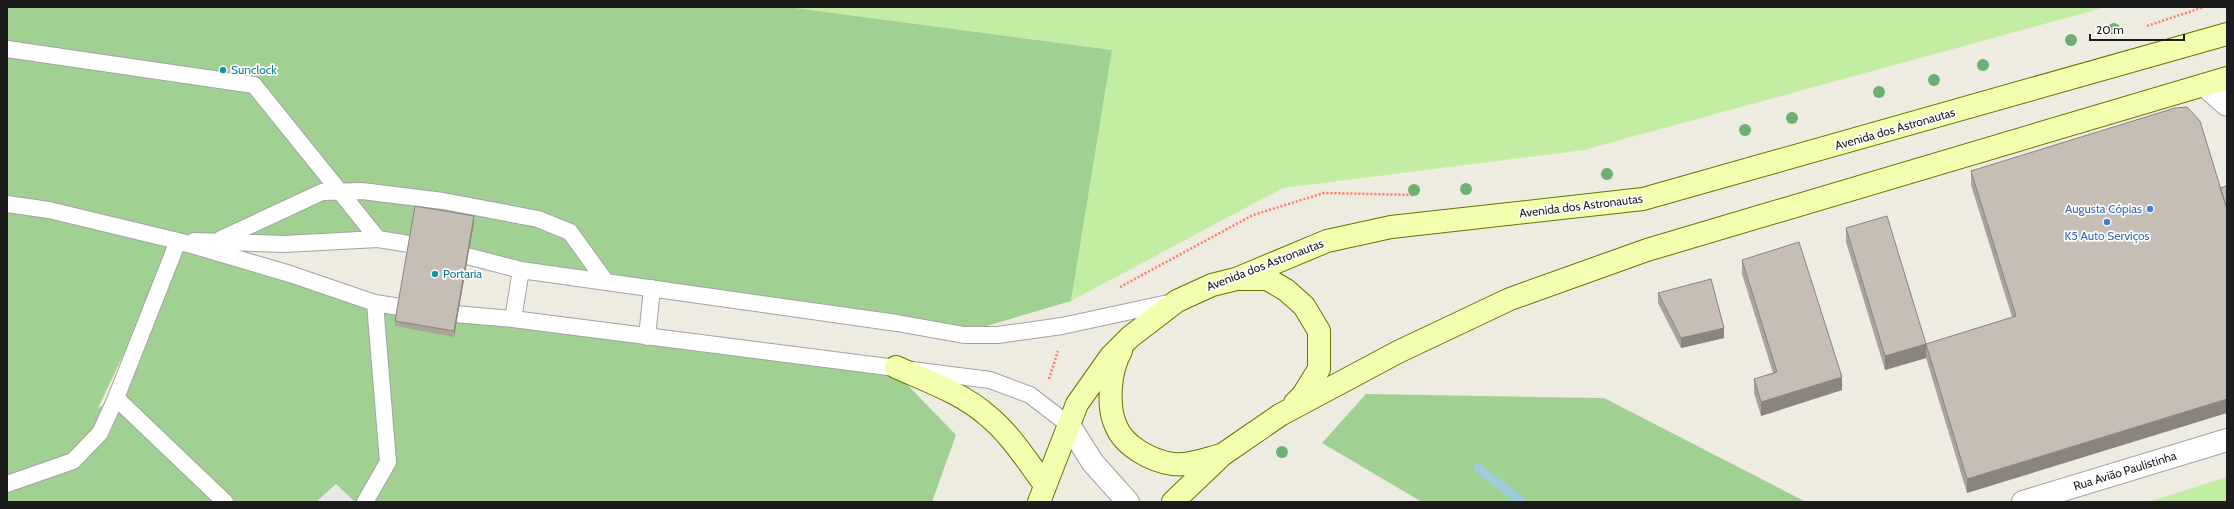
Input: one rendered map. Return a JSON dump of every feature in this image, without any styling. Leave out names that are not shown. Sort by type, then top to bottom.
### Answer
[{"type":"main road","name":"Avenida dos Astronautas","points":[[1042,494],[1077,404],[1092,380],[1111,356],[1130,336],[1177,301],[1212,285],[1236,279],[1327,241],[1391,227],[1643,199],[2227,34]]},
{"type":"main road","points":[[1280,415],[1398,352],[1518,296],[1647,250],[2227,78]]},
{"type":"main road","points":[[1173,502],[1222,455],[1280,415],[1303,395],[1319,369],[1319,331],[1304,306],[1286,290],[1267,279],[1236,279]]},
{"type":"main road","points":[[1130,336],[1117,358],[1112,380],[1110,405],[1116,427],[1131,445],[1150,458],[1173,464],[1197,462],[1222,455]]},
{"type":"main road","points":[[896,367],[955,394],[988,416],[1013,442],[1042,494]]},
{"type":"street","points":[[2204,85],[2227,105]]},
{"type":"street","points":[[1069,425],[1092,463],[1128,502]]},
{"type":"street","name":"Rua Avião Paulistinha","points":[[2023,502],[2227,440]]},
{"type":"lane","points":[[7,49],[254,85],[378,239]]},
{"type":"lane","points":[[218,240],[322,192],[362,191],[443,201],[538,218],[570,232],[606,282]]},
{"type":"lane","points":[[7,204],[49,210],[178,241],[290,274],[375,303],[432,312],[513,319],[990,380],[1030,395],[1069,425]]},
{"type":"lane","points":[[178,241],[218,240],[284,244],[378,239],[440,249],[521,270],[652,288],[964,335],[998,335],[1067,326],[1177,301]]},
{"type":"lane","points":[[7,484],[73,461],[100,432],[116,398],[178,241]]},
{"type":"lane","points":[[513,319],[521,270]]},
{"type":"lane","points":[[648,337],[652,288]]},
{"type":"lane","points":[[365,502],[388,462],[375,303]]},
{"type":"lane","points":[[116,398],[225,502]]},
{"type":"green space","points":[[7,7],[788,7],[1112,50],[1071,301],[963,333],[378,239],[179,241],[375,303],[892,369],[956,435],[932,502],[7,502]],"holes":[[[174,248],[116,398],[98,408]]]},
{"type":"green space","points":[[788,7],[2106,7],[1584,150],[1283,188],[1071,301],[1112,50]]},
{"type":"green space","points":[[1366,394],[1604,398],[1806,502],[1422,502],[1322,443]]},
{"type":"green space","points":[[2227,477],[2227,502],[2148,502]]},
{"type":"shaded area","points":[[336,484],[355,502],[316,502]]},
{"type":"building","points":[[2187,107],[2200,121],[2227,209],[2227,399],[1967,479],[1926,344],[2016,316],[1971,171],[2175,108]]},
{"type":"building","points":[[2227,186],[2227,209],[2220,188]]},
{"type":"building","name":"Portaria","points":[[415,206],[474,216],[454,331],[395,321]]},
{"type":"building","points":[[1887,216],[1926,344],[1885,356],[1846,228]]},
{"type":"building","points":[[1799,242],[1842,377],[1761,402],[1754,379],[1777,372],[1742,260]]},
{"type":"building","points":[[1711,279],[1724,328],[1681,338],[1658,293]]},
{"type":"waterway","points":[[1478,468],[1522,502]]},
{"type":"place","name":"Sunclock","points":[[223,70]]},
{"type":"place","name":"Augusta Cópias","points":[[2150,209]]},
{"type":"place","name":"K5 Auto Serviços","points":[[2107,222]]},
{"type":"place","name":"Portaria","points":[[435,274]]}]
